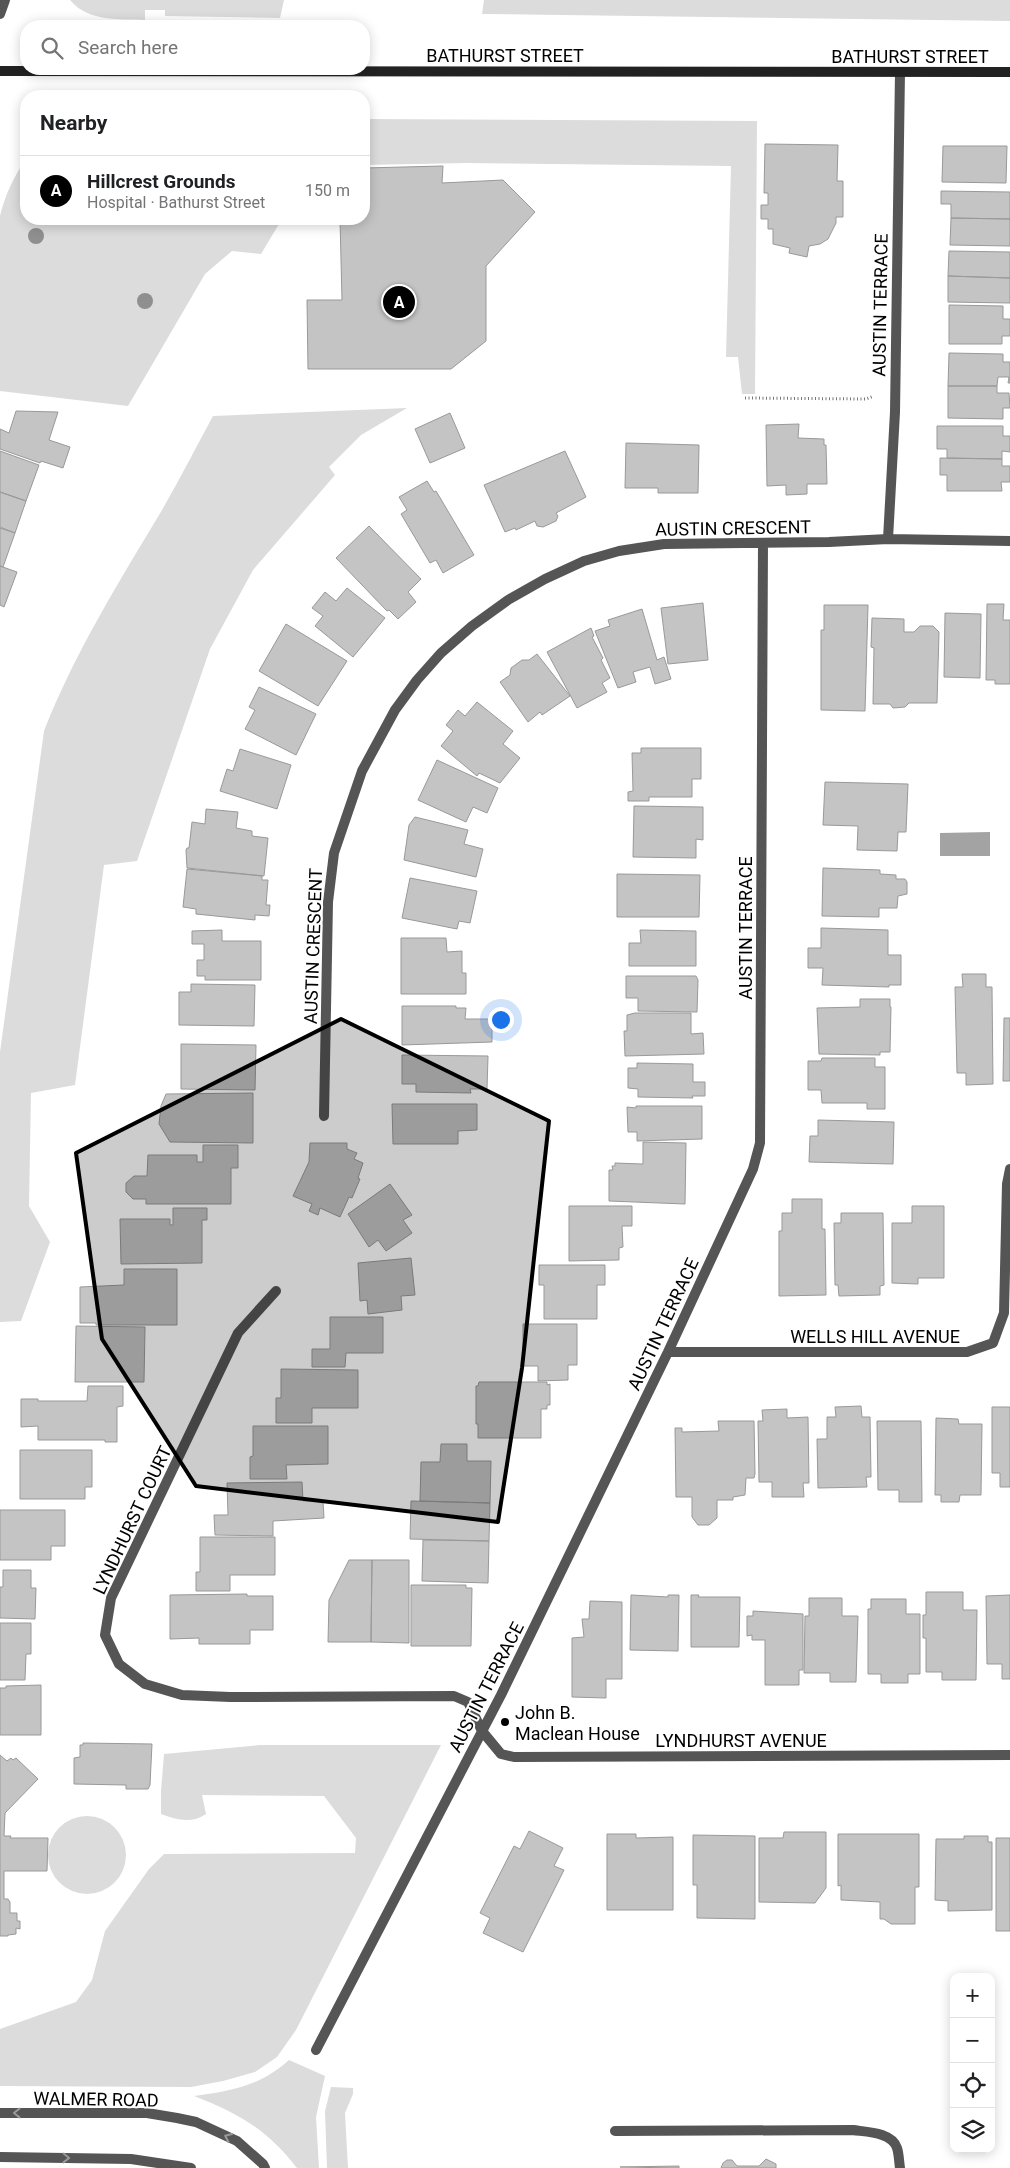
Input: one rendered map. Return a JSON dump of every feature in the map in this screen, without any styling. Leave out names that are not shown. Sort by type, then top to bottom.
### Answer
[{"type":"main road","name":"BATHURST STREET","points":[[0,72],[20,72]]},
{"type":"main road","name":"BATHURST STREET","points":[[370,72],[1010,72]]},
{"type":"street","points":[[0,14],[5,0]]},
{"type":"street","name":"AUSTIN TERRACE","points":[[888,539],[895,412],[900,72]]},
{"type":"street","name":"AUSTIN CRESCENT","points":[[324,1116],[328,902],[334,852],[362,771],[395,710],[417,680],[441,653],[472,626],[501,605],[545,579],[584,561],[620,551],[664,544],[888,539],[1010,541]]},
{"type":"street","name":"AUSTIN TERRACE","points":[[316,2050],[482,1731],[668,1352],[753,1168],[760,1143],[764,542]]},
{"type":"street","name":"WELLS HILL AVENUE","points":[[668,1352],[967,1352],[992,1343],[1004,1312],[1007,1184],[1010,1169]]},
{"type":"street","name":"LYNDHURST COURT","points":[[276,1291],[238,1333],[110,1598],[105,1635],[119,1664],[145,1684],[182,1695],[230,1697],[454,1696],[468,1702],[482,1731]]},
{"type":"street","name":"LYNDHURST AVENUE","points":[[482,1731],[501,1754],[514,1757],[1010,1755]]},
{"type":"street","name":"WALMER ROAD","points":[[0,2114],[147,2113],[196,2122],[237,2141],[263,2164],[264,2168]]},
{"type":"street","points":[[616,2131],[853,2130],[872,2132],[888,2138],[897,2146],[900,2168]]},
{"type":"street","points":[[0,2158],[131,2159],[190,2168]]},
{"type":"path","points":[[745,398],[866,399],[874,396]]},
{"type":"highlighted area","points":[[341,1019],[549,1121],[522,1368],[498,1522],[196,1486],[102,1339],[76,1153]]},
{"type":"shaded area","points":[[70,0],[284,0],[280,18],[165,16],[165,10],[145,10],[145,20],[95,16],[77,7]]},
{"type":"shaded area","points":[[484,0],[1010,0],[1010,21],[482,14]]},
{"type":"shaded area","points":[[370,119],[757,121],[755,394],[742,394],[738,357],[726,357],[731,166],[467,163],[370,165]]},
{"type":"shaded area","points":[[20,169],[20,225],[278,225],[261,254],[232,251],[205,274],[128,406],[0,391],[0,216],[10,186]]},
{"type":"shaded area","points":[[407,408],[361,435],[329,467],[335,475],[253,570],[210,649],[137,861],[104,865],[75,1085],[31,1093],[29,1206],[50,1242],[21,1321],[0,1322],[0,1052],[44,731],[56,702],[98,618],[169,498],[213,416]]},
{"type":"shaded area","points":[[990,832],[990,856],[940,856],[940,833]]},
{"type":"shaded area","points":[[260,1745],[441,1745],[296,2030],[277,2057],[255,2072],[191,2087],[0,2086],[0,2029],[76,2002],[92,1980],[105,1931],[149,1869],[164,1854],[355,1853],[356,1838],[324,1796],[202,1795],[206,1814],[201,1817],[184,1820],[161,1814],[164,1754]]},
{"type":"shaded area","points":[[87,1816],[102,1819],[114,1828],[123,1840],[126,1855],[123,1870],[114,1882],[102,1891],[87,1894],[72,1891],[60,1882],[51,1870],[48,1855],[51,1840],[60,1828],[72,1819]]},
{"type":"shaded area","points":[[289,2060],[325,2076],[316,2117],[319,2168],[297,2168],[286,2154],[251,2124],[225,2109],[194,2096],[245,2086],[267,2076]]},
{"type":"shaded area","points":[[331,2087],[353,2088],[353,2094],[345,2113],[348,2168],[327,2168],[325,2111]]},
{"type":"building","points":[[765,144],[838,145],[837,181],[843,181],[843,217],[836,217],[836,223],[828,239],[820,244],[809,246],[807,257],[789,253],[790,248],[773,244],[773,229],[768,229],[768,219],[761,219],[761,205],[768,205],[768,193],[764,193]]},
{"type":"building","points":[[943,146],[1007,146],[1006,183],[942,182]]},
{"type":"building","points":[[443,166],[442,183],[503,180],[535,212],[486,266],[486,341],[451,369],[308,369],[307,300],[342,300],[340,225],[370,225],[370,168]]},
{"type":"building","points":[[941,191],[1010,192],[1010,219],[951,218],[951,204],[941,204]]},
{"type":"building","points":[[951,218],[1010,219],[1010,246],[950,245]]},
{"type":"building","points":[[949,251],[1010,252],[1010,278],[948,276]]},
{"type":"building","points":[[948,276],[1010,278],[1010,303],[948,302]]},
{"type":"building","points":[[949,305],[1003,306],[1003,319],[1010,319],[1010,336],[1002,336],[1002,344],[949,344]]},
{"type":"building","points":[[949,353],[1003,354],[1003,362],[1010,362],[1010,383],[1008,383],[1009,377],[998,377],[997,386],[948,386]]},
{"type":"building","points":[[948,386],[997,386],[997,393],[1009,393],[1010,408],[1003,408],[1003,419],[948,418]]},
{"type":"building","points":[[16,411],[58,412],[49,440],[70,447],[63,468],[41,461],[40,463],[0,449],[0,429],[9,433]]},
{"type":"building","points":[[450,413],[465,448],[430,463],[415,429]]},
{"type":"building","points":[[799,424],[798,438],[824,439],[824,445],[826,445],[827,484],[807,484],[807,494],[786,495],[786,485],[767,486],[766,425]]},
{"type":"building","points":[[937,426],[1003,426],[1003,436],[1010,436],[1010,452],[1002,451],[1002,459],[947,458],[947,449],[937,449]]},
{"type":"building","points":[[626,443],[699,445],[698,493],[658,493],[658,488],[625,488]]},
{"type":"building","points":[[0,451],[39,465],[26,501],[0,492]]},
{"type":"building","points":[[565,451],[586,497],[556,513],[558,516],[556,521],[543,527],[537,526],[535,521],[516,530],[515,528],[505,532],[484,485]]},
{"type":"building","points":[[940,458],[1002,459],[1002,466],[1010,466],[1010,482],[1001,482],[1002,491],[947,491],[947,475],[940,475]]},
{"type":"building","points":[[427,481],[434,492],[436,491],[474,555],[443,573],[436,560],[430,563],[401,514],[407,510],[399,497]]},
{"type":"building","points":[[0,492],[26,501],[15,533],[0,527]]},
{"type":"building","points":[[369,526],[421,579],[408,592],[416,602],[398,619],[389,610],[387,611],[336,558]]},
{"type":"building","points":[[0,528],[15,533],[3,567],[0,566]]},
{"type":"building","points":[[0,566],[17,572],[4,607],[0,605]]},
{"type":"building","points":[[347,588],[385,618],[353,657],[315,626],[323,616],[312,608],[325,592],[336,601]]},
{"type":"building","points":[[703,603],[708,660],[668,664],[661,608]]},
{"type":"building","points":[[987,604],[1004,604],[1003,620],[1010,620],[1010,684],[995,684],[995,680],[986,680]]},
{"type":"building","points":[[824,605],[868,605],[865,711],[821,710],[821,630],[824,630]]},
{"type":"building","points":[[642,609],[657,660],[664,657],[671,679],[655,684],[650,667],[633,672],[636,682],[618,688],[595,631],[610,626],[608,620]]},
{"type":"building","points":[[945,613],[981,614],[980,678],[944,677]]},
{"type":"building","points":[[872,618],[904,619],[904,632],[914,632],[920,626],[933,626],[939,632],[937,703],[909,703],[905,707],[893,708],[890,704],[873,704],[874,648],[871,647]]},
{"type":"building","points":[[286,624],[347,661],[318,706],[259,671]]},
{"type":"building","points":[[591,628],[594,636],[592,637],[603,658],[601,660],[610,678],[602,683],[607,692],[577,708],[547,652]]},
{"type":"building","points":[[537,654],[570,696],[542,715],[540,712],[528,722],[500,682],[510,675],[511,668],[522,660],[529,660]]},
{"type":"building","points":[[259,687],[316,714],[296,755],[245,729],[255,710],[249,707]]},
{"type":"building","points":[[477,702],[513,731],[503,744],[520,758],[500,783],[479,773],[477,776],[441,746],[453,731],[446,725],[458,710],[465,716]]},
{"type":"building","points":[[641,748],[701,748],[701,779],[692,779],[692,797],[649,797],[649,801],[628,801],[628,792],[633,791],[632,753],[641,753]]},
{"type":"building","points":[[240,749],[291,765],[277,809],[220,791],[227,769],[233,771]]},
{"type":"building","points":[[437,760],[498,788],[487,813],[473,807],[466,822],[418,800]]},
{"type":"building","points":[[825,782],[908,784],[906,832],[898,832],[897,851],[857,850],[858,826],[823,825]]},
{"type":"building","points":[[634,806],[703,807],[703,840],[696,839],[696,858],[633,857]]},
{"type":"building","points":[[206,809],[238,812],[236,828],[252,831],[252,836],[268,838],[264,876],[187,868],[186,850],[189,848],[192,822],[205,824]]},
{"type":"building","points":[[415,817],[468,830],[464,844],[483,849],[476,877],[404,860],[409,825]]},
{"type":"building","points":[[823,868],[880,870],[880,874],[896,875],[896,879],[905,879],[907,882],[907,894],[898,896],[897,908],[879,908],[879,917],[822,916]]},
{"type":"building","points":[[187,869],[262,876],[262,880],[268,880],[266,905],[270,905],[269,916],[255,915],[255,920],[196,914],[196,909],[183,907]]},
{"type":"building","points":[[617,874],[700,875],[699,917],[617,917]]},
{"type":"building","points":[[410,878],[477,891],[470,923],[459,921],[457,929],[402,918]]},
{"type":"building","points":[[821,928],[888,930],[888,955],[901,955],[901,985],[889,985],[889,987],[822,985],[823,968],[808,968],[808,948],[821,948]]},
{"type":"building","points":[[222,930],[222,941],[261,941],[261,980],[205,980],[205,976],[197,976],[197,960],[204,960],[204,944],[192,944],[192,931]]},
{"type":"building","points":[[640,930],[696,931],[696,966],[629,966],[629,943],[641,943]]},
{"type":"building","points":[[401,938],[446,938],[447,952],[462,951],[462,973],[466,973],[466,994],[401,994]]},
{"type":"building","points":[[962,974],[986,974],[986,987],[992,987],[993,1084],[966,1085],[966,1073],[957,1073],[955,987],[963,987]]},
{"type":"building","points":[[626,976],[696,976],[698,980],[697,1012],[638,1011],[638,998],[626,998]]},
{"type":"building","points":[[191,984],[255,985],[254,1026],[179,1025],[179,992],[191,992]]},
{"type":"building","points":[[860,999],[890,999],[890,1052],[880,1052],[880,1055],[819,1054],[817,1008],[860,1007]]},
{"type":"building","points":[[402,1006],[456,1006],[456,1008],[466,1008],[465,1019],[492,1019],[492,1042],[402,1045]]},
{"type":"building","points":[[635,1013],[691,1013],[691,1034],[703,1033],[704,1054],[625,1056],[624,1031],[627,1031],[627,1015]]},
{"type":"building","points":[[1004,1018],[1010,1018],[1010,1081],[1003,1081]]},
{"type":"building","points":[[181,1044],[256,1045],[255,1090],[181,1089]]},
{"type":"building","points":[[402,1055],[488,1056],[487,1089],[470,1089],[471,1093],[416,1092],[416,1084],[402,1084]]},
{"type":"building","points":[[822,1058],[875,1058],[875,1067],[885,1067],[885,1109],[867,1109],[867,1103],[822,1103],[821,1090],[808,1090],[808,1061],[821,1061]]},
{"type":"building","points":[[637,1063],[693,1064],[693,1082],[705,1082],[705,1096],[692,1096],[693,1098],[638,1097],[638,1089],[628,1088],[628,1068],[637,1068]]},
{"type":"building","points":[[253,1093],[253,1143],[170,1142],[159,1124],[161,1106],[166,1094]]},
{"type":"building","points":[[392,1104],[477,1104],[477,1130],[458,1131],[458,1144],[393,1144]]},
{"type":"building","points":[[636,1106],[702,1106],[702,1139],[637,1141],[637,1132],[628,1132],[627,1107],[636,1108]]},
{"type":"building","points":[[818,1120],[894,1122],[893,1164],[809,1162],[810,1136],[818,1136]]},
{"type":"building","points":[[643,1142],[686,1143],[685,1204],[609,1201],[609,1170],[613,1170],[612,1166],[615,1166],[615,1163],[643,1164]]},
{"type":"building","points":[[310,1143],[347,1143],[347,1149],[357,1153],[354,1159],[363,1163],[358,1178],[360,1179],[352,1198],[349,1197],[340,1217],[320,1208],[318,1215],[309,1211],[312,1204],[293,1196],[309,1162]]},
{"type":"building","points":[[203,1145],[238,1145],[238,1168],[231,1168],[231,1204],[146,1204],[146,1199],[133,1199],[126,1192],[126,1183],[134,1176],[147,1176],[148,1155],[197,1155],[197,1162],[203,1162]]},
{"type":"building","points":[[390,1184],[412,1215],[403,1220],[412,1233],[386,1251],[378,1240],[369,1247],[348,1214]]},
{"type":"building","points":[[792,1199],[822,1199],[822,1229],[825,1229],[826,1295],[779,1296],[779,1231],[782,1231],[782,1213],[792,1213]]},
{"type":"building","points":[[569,1206],[632,1206],[632,1226],[622,1226],[623,1247],[619,1248],[619,1260],[569,1261]]},
{"type":"building","points":[[912,1206],[944,1206],[944,1278],[918,1278],[918,1284],[892,1283],[892,1223],[912,1223]]},
{"type":"building","points":[[173,1208],[207,1208],[207,1220],[202,1220],[202,1263],[121,1264],[120,1219],[170,1219],[170,1225],[173,1225]]},
{"type":"building","points":[[841,1213],[883,1213],[884,1285],[880,1286],[880,1295],[839,1296],[838,1285],[835,1285],[834,1223],[841,1223]]},
{"type":"building","points":[[411,1258],[415,1295],[401,1296],[402,1310],[368,1314],[367,1300],[360,1301],[358,1263]]},
{"type":"building","points":[[539,1265],[605,1265],[605,1285],[597,1285],[597,1319],[544,1319],[544,1285],[539,1285]]},
{"type":"building","points":[[124,1269],[177,1269],[177,1325],[96,1325],[96,1323],[80,1323],[80,1287],[124,1285]]},
{"type":"building","points":[[330,1317],[383,1317],[383,1353],[346,1353],[345,1367],[312,1367],[312,1349],[330,1349]]},
{"type":"building","points":[[523,1324],[577,1324],[577,1365],[568,1365],[568,1380],[538,1381],[538,1366],[523,1366]]},
{"type":"building","points":[[76,1326],[145,1327],[144,1382],[75,1382]]},
{"type":"building","points":[[281,1369],[358,1370],[358,1408],[312,1408],[312,1423],[276,1423],[276,1398],[281,1398]]},
{"type":"building","points":[[479,1382],[547,1382],[547,1385],[550,1384],[550,1405],[547,1405],[547,1409],[541,1409],[541,1438],[478,1438],[476,1386],[478,1386]]},
{"type":"building","points":[[88,1386],[123,1386],[123,1406],[117,1407],[117,1442],[105,1442],[105,1440],[38,1440],[38,1426],[21,1427],[21,1399],[87,1401]]},
{"type":"building","points":[[861,1406],[862,1417],[870,1417],[871,1477],[866,1477],[867,1487],[818,1488],[817,1439],[827,1439],[827,1417],[836,1417],[835,1407]]},
{"type":"building","points":[[992,1407],[1010,1407],[1010,1487],[1000,1487],[1000,1473],[992,1473]]},
{"type":"building","points":[[787,1409],[787,1418],[808,1417],[809,1483],[803,1483],[804,1497],[772,1497],[772,1482],[759,1482],[758,1421],[763,1421],[762,1410]]},
{"type":"building","points":[[936,1418],[958,1419],[959,1424],[982,1424],[981,1495],[960,1495],[959,1502],[941,1502],[941,1495],[935,1495]]},
{"type":"building","points":[[718,1421],[754,1421],[755,1474],[754,1478],[746,1478],[745,1495],[733,1497],[733,1500],[717,1500],[717,1518],[709,1525],[698,1525],[692,1517],[692,1497],[676,1497],[675,1428],[682,1428],[682,1432],[719,1431]]},
{"type":"building","points":[[877,1421],[921,1421],[922,1502],[899,1502],[899,1490],[878,1490]]},
{"type":"building","points":[[253,1426],[328,1426],[328,1464],[286,1465],[287,1479],[250,1479],[250,1457],[253,1456]]},
{"type":"building","points":[[441,1444],[467,1444],[467,1461],[491,1461],[490,1503],[420,1501],[421,1462],[440,1462]]},
{"type":"building","points":[[20,1450],[92,1450],[92,1487],[85,1487],[85,1499],[20,1499]]},
{"type":"building","points":[[302,1482],[303,1501],[323,1501],[324,1518],[273,1521],[273,1536],[215,1535],[214,1515],[228,1515],[227,1483]]},
{"type":"building","points":[[411,1501],[490,1503],[489,1541],[410,1539]]},
{"type":"building","points":[[0,1510],[65,1510],[65,1546],[51,1546],[51,1560],[0,1560]]},
{"type":"building","points":[[200,1537],[275,1537],[275,1575],[230,1575],[230,1591],[196,1591],[196,1572],[200,1572]]},
{"type":"building","points":[[423,1540],[489,1541],[488,1583],[422,1581]]},
{"type":"building","points":[[349,1560],[372,1560],[371,1642],[328,1642],[329,1600]]},
{"type":"building","points":[[372,1560],[409,1560],[409,1643],[371,1642]]},
{"type":"building","points":[[3,1570],[31,1570],[31,1588],[36,1588],[35,1619],[0,1618],[0,1587],[3,1587]]},
{"type":"building","points":[[411,1585],[466,1585],[466,1588],[472,1588],[471,1646],[411,1646]]},
{"type":"building","points":[[926,1592],[963,1592],[963,1610],[977,1610],[976,1680],[942,1680],[942,1672],[926,1672],[926,1638],[923,1638],[923,1615],[926,1615]]},
{"type":"building","points":[[247,1594],[247,1596],[273,1596],[273,1630],[250,1630],[250,1644],[199,1644],[199,1638],[170,1639],[170,1595]]},
{"type":"building","points":[[631,1595],[668,1597],[668,1595],[679,1595],[678,1651],[630,1650]]},
{"type":"building","points":[[691,1595],[699,1595],[698,1597],[740,1597],[739,1647],[691,1647]]},
{"type":"building","points":[[1010,1595],[1010,1679],[1002,1679],[1002,1664],[987,1664],[986,1596]]},
{"type":"building","points":[[809,1598],[842,1598],[842,1616],[858,1616],[856,1682],[830,1682],[830,1673],[804,1673],[805,1616],[809,1616]]},
{"type":"building","points":[[871,1599],[906,1599],[906,1614],[920,1614],[920,1674],[908,1674],[908,1683],[881,1683],[881,1674],[868,1674],[868,1609],[871,1609]]},
{"type":"building","points":[[590,1601],[622,1602],[622,1679],[606,1679],[606,1698],[572,1697],[572,1638],[584,1637],[582,1619],[589,1619]]},
{"type":"building","points":[[753,1611],[803,1614],[803,1670],[799,1670],[799,1685],[765,1685],[765,1640],[752,1640],[752,1635],[747,1636],[747,1616],[753,1616]]},
{"type":"building","points":[[0,1623],[31,1623],[31,1654],[26,1654],[25,1680],[0,1680]]},
{"type":"building","points":[[41,1685],[41,1735],[0,1735],[0,1688],[6,1688],[6,1686]]},
{"type":"building","points":[[83,1743],[152,1744],[150,1785],[148,1789],[126,1789],[126,1785],[74,1784],[74,1758],[80,1757],[80,1745],[83,1745]]},
{"type":"building","points":[[0,1755],[7,1761],[11,1758],[13,1760],[16,1758],[38,1779],[5,1813],[4,1836],[11,1836],[10,1838],[48,1838],[47,1871],[4,1871],[4,1899],[8,1899],[10,1902],[10,1913],[17,1913],[17,1921],[20,1921],[20,1929],[16,1928],[16,1934],[8,1936],[0,1936]]},
{"type":"building","points":[[529,1831],[563,1848],[554,1866],[564,1870],[523,1952],[483,1933],[490,1918],[480,1913],[514,1846],[520,1849]]},
{"type":"building","points":[[784,1832],[826,1832],[826,1888],[815,1903],[759,1902],[759,1838],[783,1838]]},
{"type":"building","points":[[607,1834],[636,1834],[636,1838],[673,1837],[673,1910],[607,1910]]},
{"type":"building","points":[[838,1834],[919,1834],[919,1887],[915,1887],[915,1924],[891,1924],[884,1919],[880,1919],[880,1902],[841,1900],[841,1885],[838,1886]]},
{"type":"building","points":[[693,1835],[755,1836],[755,1919],[697,1918],[697,1885],[693,1885]]},
{"type":"building","points":[[964,1836],[988,1836],[988,1842],[992,1842],[992,1910],[948,1911],[948,1901],[935,1900],[936,1839],[964,1839]]},
{"type":"building","points":[[996,1838],[1010,1838],[1010,1931],[996,1931]]},
{"type":"building","points":[[766,2159],[776,2164],[776,2168],[721,2168],[727,2160],[732,2160],[737,2166],[759,2166]]},
{"type":"building","points":[[679,2166],[679,2168],[620,2167]]},
{"type":"place","name":"Hillcrest Grounds","points":[[399,302]]},
{"type":"place","name":"John B. Maclean House","points":[[505,1722]]}]
